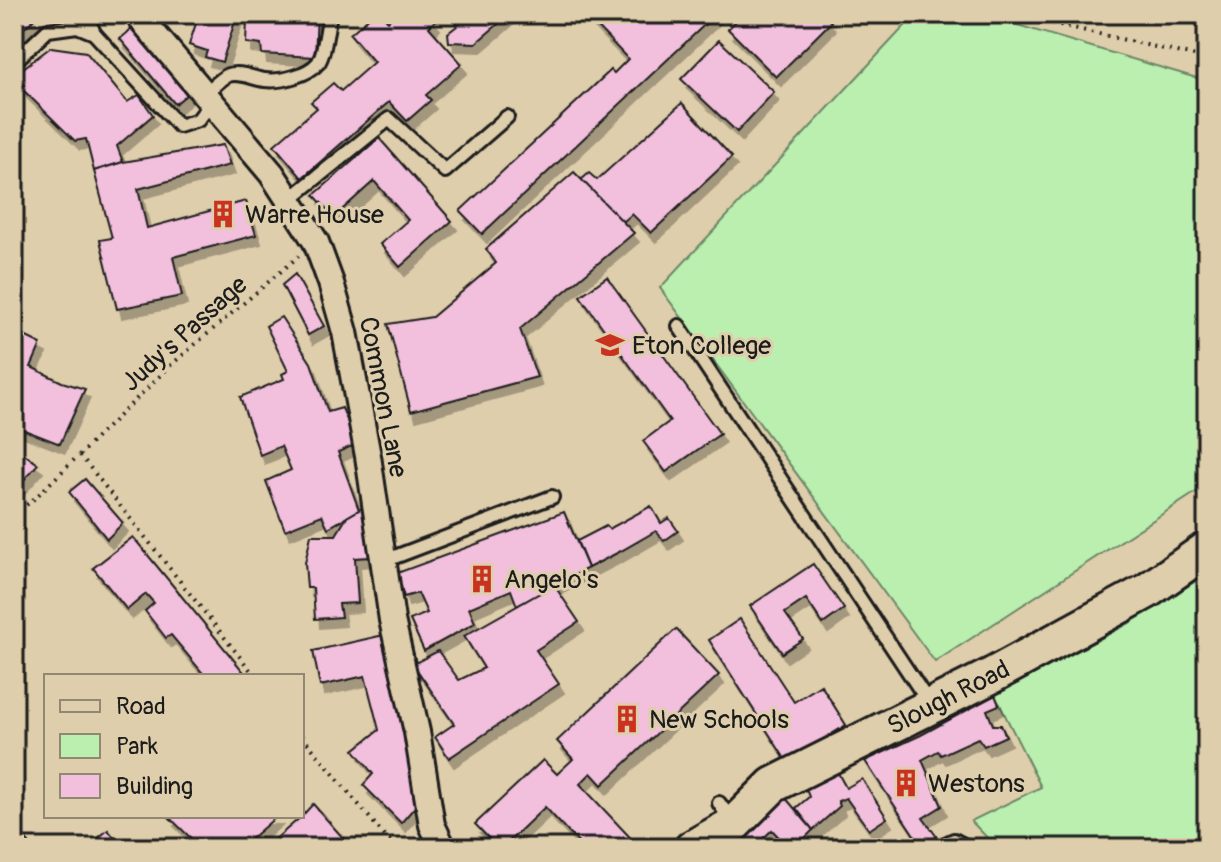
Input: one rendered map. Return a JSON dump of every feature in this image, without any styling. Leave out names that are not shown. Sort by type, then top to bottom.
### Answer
[{"type":"main road","name":"Slough Road","points":[[692,848],[727,814],[773,785],[993,675],[1147,591],[1207,549]]},
{"type":"street","name":"Common Lane","points":[[137,14],[272,174],[316,242],[345,332],[368,456],[392,620],[417,732],[432,825],[443,848]]},
{"type":"lane","points":[[86,14],[94,33],[179,126],[198,120],[208,99],[225,76],[241,74],[267,80],[286,79],[318,63],[330,14]]},
{"type":"lane","points":[[14,62],[48,30],[77,26],[94,33]]},
{"type":"lane","points":[[289,200],[389,119],[445,171],[507,117]]},
{"type":"lane","points":[[679,326],[931,706]]},
{"type":"lane","points":[[384,561],[552,497]]},
{"type":"lane","points":[[937,848],[954,840],[969,848]]},
{"type":"path","points":[[1013,14],[1207,59]]},
{"type":"path","points":[[1052,23],[1054,14]]},
{"type":"path","name":"Judy's Passage","points":[[14,515],[171,365],[316,242]]},
{"type":"path","points":[[80,455],[253,674]]},
{"type":"path","points":[[304,738],[388,840],[409,848]]},
{"type":"green space","points":[[916,14],[980,14],[1207,81],[1207,485],[935,662],[660,288]]},
{"type":"green space","points":[[1207,574],[1207,848],[997,848],[971,821],[1041,787],[995,695],[1128,624]]},
{"type":"building","points":[[14,14],[40,14],[14,37]]},
{"type":"building","points":[[199,14],[237,15],[222,62],[205,57],[207,51],[189,45]]},
{"type":"building","points":[[245,14],[317,14],[315,57],[262,54],[261,45],[246,43]]},
{"type":"building","points":[[373,14],[382,14],[388,21],[395,14],[429,14],[435,21],[429,27],[462,64],[426,95],[431,100],[407,121],[389,102],[302,178],[274,145],[317,108],[311,102],[333,83],[341,91],[374,62],[350,34]]},
{"type":"building","points":[[452,14],[510,14],[476,43],[449,42],[448,33],[457,26]]},
{"type":"building","points":[[716,14],[482,234],[460,211],[611,70],[614,73],[628,59],[587,16]]},
{"type":"building","points":[[743,14],[823,14],[831,22],[776,77],[728,29]]},
{"type":"building","points":[[135,26],[191,91],[175,104],[120,39]]},
{"type":"building","points":[[719,40],[774,92],[737,132],[681,79]]},
{"type":"building","points":[[51,47],[86,52],[127,102],[139,95],[153,115],[117,146],[123,162],[94,171],[86,139],[75,141],[14,81],[14,75]]},
{"type":"building","points":[[682,103],[732,157],[651,233],[632,214],[623,222],[581,180],[589,173],[597,180]]},
{"type":"building","points":[[379,138],[452,221],[400,267],[380,244],[408,220],[374,181],[334,217],[314,195]]},
{"type":"building","name":"Warre House","points":[[223,145],[230,165],[138,189],[147,228],[246,201],[256,235],[173,257],[182,296],[117,309],[100,240],[112,238],[94,171],[123,162]]},
{"type":"building","points":[[574,172],[634,233],[520,329],[537,377],[411,411],[388,324],[432,317],[496,263],[486,249]]},
{"type":"building","points":[[295,274],[324,326],[308,335],[282,285]]},
{"type":"building","points":[[607,277],[720,434],[666,472],[643,441],[670,421],[580,296]]},
{"type":"building","points":[[281,317],[311,363],[328,412],[342,408],[357,444],[338,452],[359,510],[328,528],[322,515],[285,530],[266,481],[291,470],[281,446],[260,455],[240,397],[284,379],[282,374],[288,371],[266,326]]},
{"type":"building","points":[[14,331],[41,344],[31,367],[85,389],[60,444],[14,426]]},
{"type":"building","points":[[20,451],[38,464],[14,491],[14,458]]},
{"type":"building","points":[[85,479],[123,523],[107,539],[69,492]]},
{"type":"building","points":[[366,506],[370,557],[355,558],[358,603],[339,604],[341,617],[315,619],[313,588],[307,588],[305,563],[311,535],[336,535],[347,517]]},
{"type":"building","points":[[651,506],[661,523],[669,518],[678,531],[664,541],[656,531],[588,568],[577,541],[606,526],[609,529]]},
{"type":"building","name":"Angelo's","points":[[564,512],[588,568],[517,606],[511,590],[469,608],[475,623],[424,651],[410,620],[427,613],[418,593],[404,597],[397,573]]},
{"type":"building","points":[[133,537],[245,674],[203,674],[171,635],[166,638],[145,611],[154,603],[146,594],[127,610],[93,568]]},
{"type":"building","points":[[813,564],[844,609],[823,624],[806,599],[785,613],[803,639],[782,653],[750,606]]},
{"type":"building","points":[[554,585],[579,622],[536,650],[559,684],[449,758],[435,737],[454,724],[413,664],[438,651],[459,680],[484,668],[464,636]]},
{"type":"building","points":[[740,619],[794,702],[821,685],[846,725],[787,762],[709,640]]},
{"type":"building","name":"New Schools","points":[[676,629],[719,675],[602,785],[591,773],[580,784],[640,848],[583,848],[545,807],[502,848],[498,848],[475,824],[543,760],[557,774],[573,759],[557,741]]},
{"type":"building","points":[[384,635],[420,801],[401,823],[363,785],[373,774],[354,750],[379,730],[365,676],[320,686],[313,651]]},
{"type":"building","name":"Westons","points":[[995,695],[999,705],[987,710],[993,725],[1001,725],[1006,736],[984,746],[978,738],[941,755],[938,751],[922,760],[942,806],[923,818],[937,837],[920,844],[865,761]]},
{"type":"building","points":[[838,773],[846,788],[862,779],[887,818],[869,830],[846,798],[838,801],[840,806],[813,830],[796,808],[809,797],[806,789]]},
{"type":"building","points":[[784,796],[813,830],[795,848],[789,848],[772,830],[753,848],[722,848]]},
{"type":"building","points":[[313,804],[352,848],[265,848],[300,818],[304,818]]},
{"type":"building","points":[[170,818],[275,818],[240,848],[224,848],[215,840],[207,848],[201,848]]},
{"type":"building","points":[[14,825],[33,848],[14,848]]},
{"type":"building","points":[[108,830],[123,848],[86,848]]},
{"type":"waterway","points":[[1162,14],[1207,21]]},
{"type":"place","name":"Warre House","points":[[223,214]]},
{"type":"place","name":"Eton College","points":[[610,345]]},
{"type":"place","name":"Angelo's","points":[[482,579]]},
{"type":"place","name":"New Schools","points":[[627,719]]},
{"type":"place","name":"Westons","points":[[906,783]]}]
